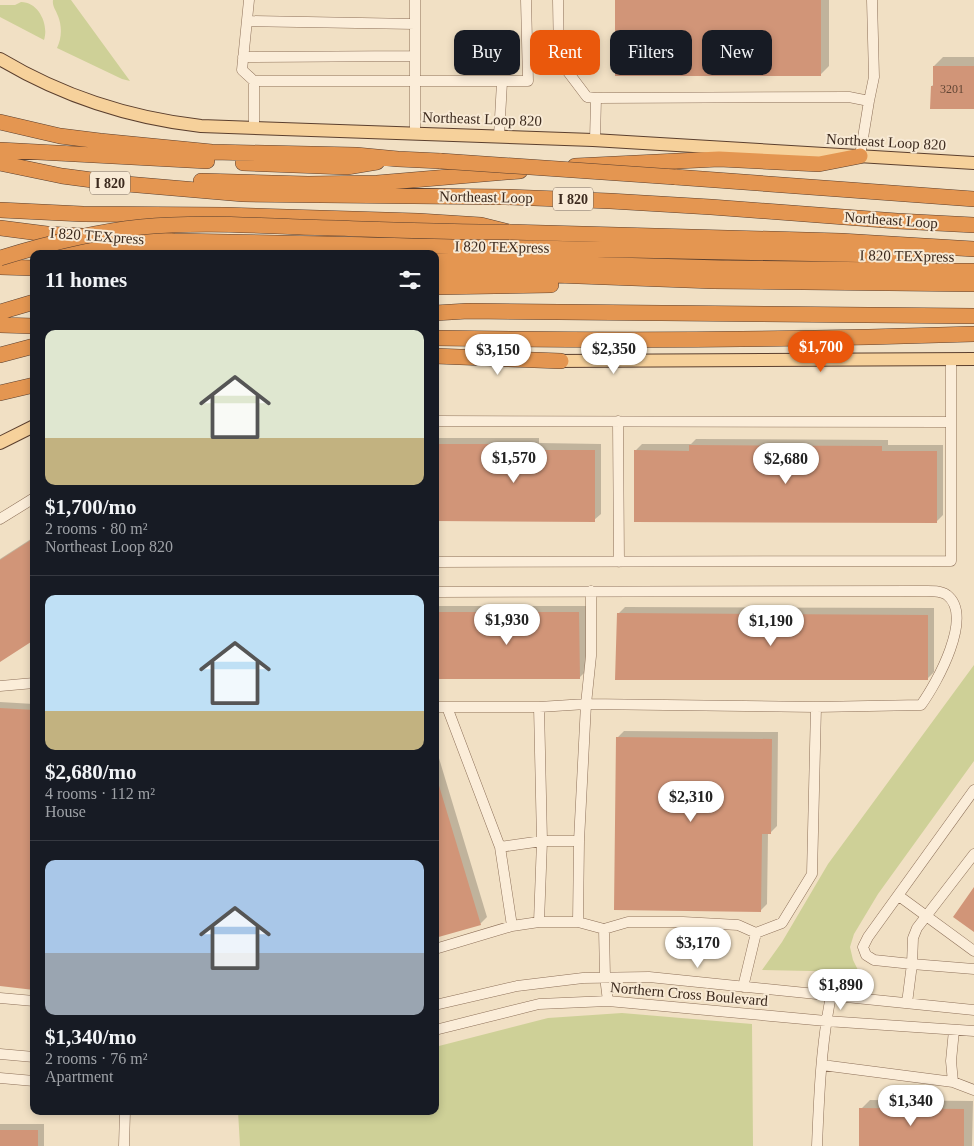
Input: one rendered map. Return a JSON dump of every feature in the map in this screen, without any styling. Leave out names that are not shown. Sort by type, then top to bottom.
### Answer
[{"type":"highway","points":[[0,122],[60,136],[212,152],[356,155],[974,199]]},
{"type":"highway","points":[[0,150],[347,167],[398,159]]},
{"type":"highway","points":[[171,187],[188,180],[308,184],[377,182],[638,162],[719,159],[819,164],[860,156]]},
{"type":"highway","name":"Northeast Loop","points":[[0,163],[62,176],[115,183],[242,194],[506,197],[610,201],[974,225]]},
{"type":"highway","points":[[0,210],[83,214],[225,215],[418,221],[481,225],[509,232]]},
{"type":"highway","points":[[0,258],[74,238],[112,231],[175,225],[224,224],[440,232],[831,240],[974,249]]},
{"type":"highway","name":"I 820 TEXpress","points":[[0,228],[47,234],[174,241],[974,257]]},
{"type":"highway","name":"I 820 TEXpress","points":[[0,258],[30,254]]},
{"type":"highway","name":"I 820 TEXpress","points":[[439,260],[722,268],[974,271]]},
{"type":"highway","points":[[0,267],[30,268]]},
{"type":"highway","points":[[439,274],[552,275],[713,281],[974,284]]},
{"type":"highway","points":[[439,286],[713,281]]},
{"type":"highway","points":[[0,312],[30,303]]},
{"type":"highway","points":[[439,313],[468,311],[974,316]]},
{"type":"highway","points":[[0,325],[30,326]]},
{"type":"highway","points":[[439,338],[535,340],[848,338],[974,334]]},
{"type":"highway","points":[[0,354],[30,347]]},
{"type":"highway","points":[[439,356],[561,361]]},
{"type":"highway","points":[[0,393],[30,386]]},
{"type":"main road","name":"Northeast Loop 820","points":[[0,59],[34,78],[91,102],[124,112],[178,123],[254,128],[595,140],[974,163]]},
{"type":"main road","points":[[439,364],[561,361],[974,359]]},
{"type":"main road","points":[[0,444],[30,428]]},
{"type":"street","points":[[250,0],[242,70],[254,81],[415,82],[528,81],[526,0]]},
{"type":"street","points":[[415,0],[415,134]]},
{"type":"street","points":[[558,0],[559,60],[587,97],[849,97],[869,101]]},
{"type":"street","points":[[860,156],[874,77],[872,0]]},
{"type":"street","points":[[247,21],[415,24]]},
{"type":"street","points":[[243,57],[415,56]]},
{"type":"street","points":[[254,81],[254,128]]},
{"type":"street","points":[[499,136],[502,82]]},
{"type":"street","points":[[595,140],[596,98]]},
{"type":"street","points":[[439,562],[951,561],[951,359]]},
{"type":"street","points":[[439,421],[951,422]]},
{"type":"street","points":[[618,421],[619,562]]},
{"type":"street","points":[[0,520],[30,501]]},
{"type":"street","points":[[578,922],[579,841],[586,704],[591,656],[591,591]]},
{"type":"street","points":[[439,592],[921,591],[945,593],[957,606],[959,618],[955,646],[921,705],[816,708],[586,704],[539,707],[439,707]]},
{"type":"street","points":[[0,686],[30,683]]},
{"type":"street","points":[[447,707],[500,847],[512,926]]},
{"type":"street","points":[[539,707],[542,841],[540,922]]},
{"type":"street","points":[[439,948],[512,926],[540,922],[578,922],[604,929],[628,922],[683,922],[738,925],[756,933],[782,923],[812,874],[816,708]]},
{"type":"street","points":[[974,790],[868,937],[863,947],[866,955],[874,960],[974,969]]},
{"type":"street","points":[[500,847],[542,841],[579,841]]},
{"type":"street","points":[[907,1003],[913,938],[918,928],[974,854]]},
{"type":"street","points":[[899,896],[974,951]]},
{"type":"street","points":[[604,929],[605,977],[608,1001]]},
{"type":"street","points":[[743,987],[756,933]]},
{"type":"street","name":"Northern Cross Boulevard","points":[[439,1004],[517,986],[582,978],[649,977],[974,1010]]},
{"type":"street","points":[[817,1146],[826,1022],[831,996]]},
{"type":"street","points":[[0,998],[30,1001]]},
{"type":"street","name":"Northern Cross Boulevard","points":[[439,1029],[539,1004],[608,1001],[826,1022],[974,1031]]},
{"type":"street","points":[[953,1082],[951,1061],[954,1030]]},
{"type":"street","points":[[0,1054],[30,1057]]},
{"type":"street","points":[[822,1065],[953,1082],[974,1090]]},
{"type":"street","points":[[0,1078],[30,1081]]},
{"type":"street","points":[[124,1146],[125,1115]]},
{"type":"green space","points":[[53,0],[71,0],[130,81],[57,48],[61,36],[61,28]]},
{"type":"green space","points":[[21,2],[27,3],[38,10],[44,21],[44,40],[0,17],[0,5],[15,5]]},
{"type":"green space","points":[[974,665],[974,761],[878,894],[854,934],[850,947],[853,960],[859,972],[762,970],[782,942],[828,864]]},
{"type":"green space","points":[[622,1013],[752,1024],[753,1146],[240,1146],[238,1115],[439,1115],[439,1046],[548,1018]]},
{"type":"building","points":[[615,0],[821,0],[821,76],[615,76],[692,75],[692,30],[615,30]]},
{"type":"building","points":[[933,66],[974,66],[974,109],[930,109]]},
{"type":"building","points":[[439,444],[532,444],[532,450],[595,450],[595,522],[439,521]]},
{"type":"building","points":[[689,445],[882,446],[882,451],[937,451],[937,523],[634,522],[634,450],[689,451]]},
{"type":"building","points":[[30,541],[30,643],[0,662],[0,560]]},
{"type":"building","points":[[439,612],[579,612],[580,679],[439,679]]},
{"type":"building","points":[[617,613],[928,615],[928,680],[615,680]]},
{"type":"building","points":[[0,708],[30,710],[30,990],[0,986]]},
{"type":"building","points":[[616,737],[772,739],[771,834],[762,834],[761,912],[614,910]]},
{"type":"building","points":[[439,786],[481,925],[439,937]]},
{"type":"building","points":[[974,887],[974,932],[953,917]]},
{"type":"building","points":[[859,1108],[964,1109],[964,1146],[859,1146]]},
{"type":"building","points":[[0,1130],[38,1130],[38,1146],[0,1146]]}]
